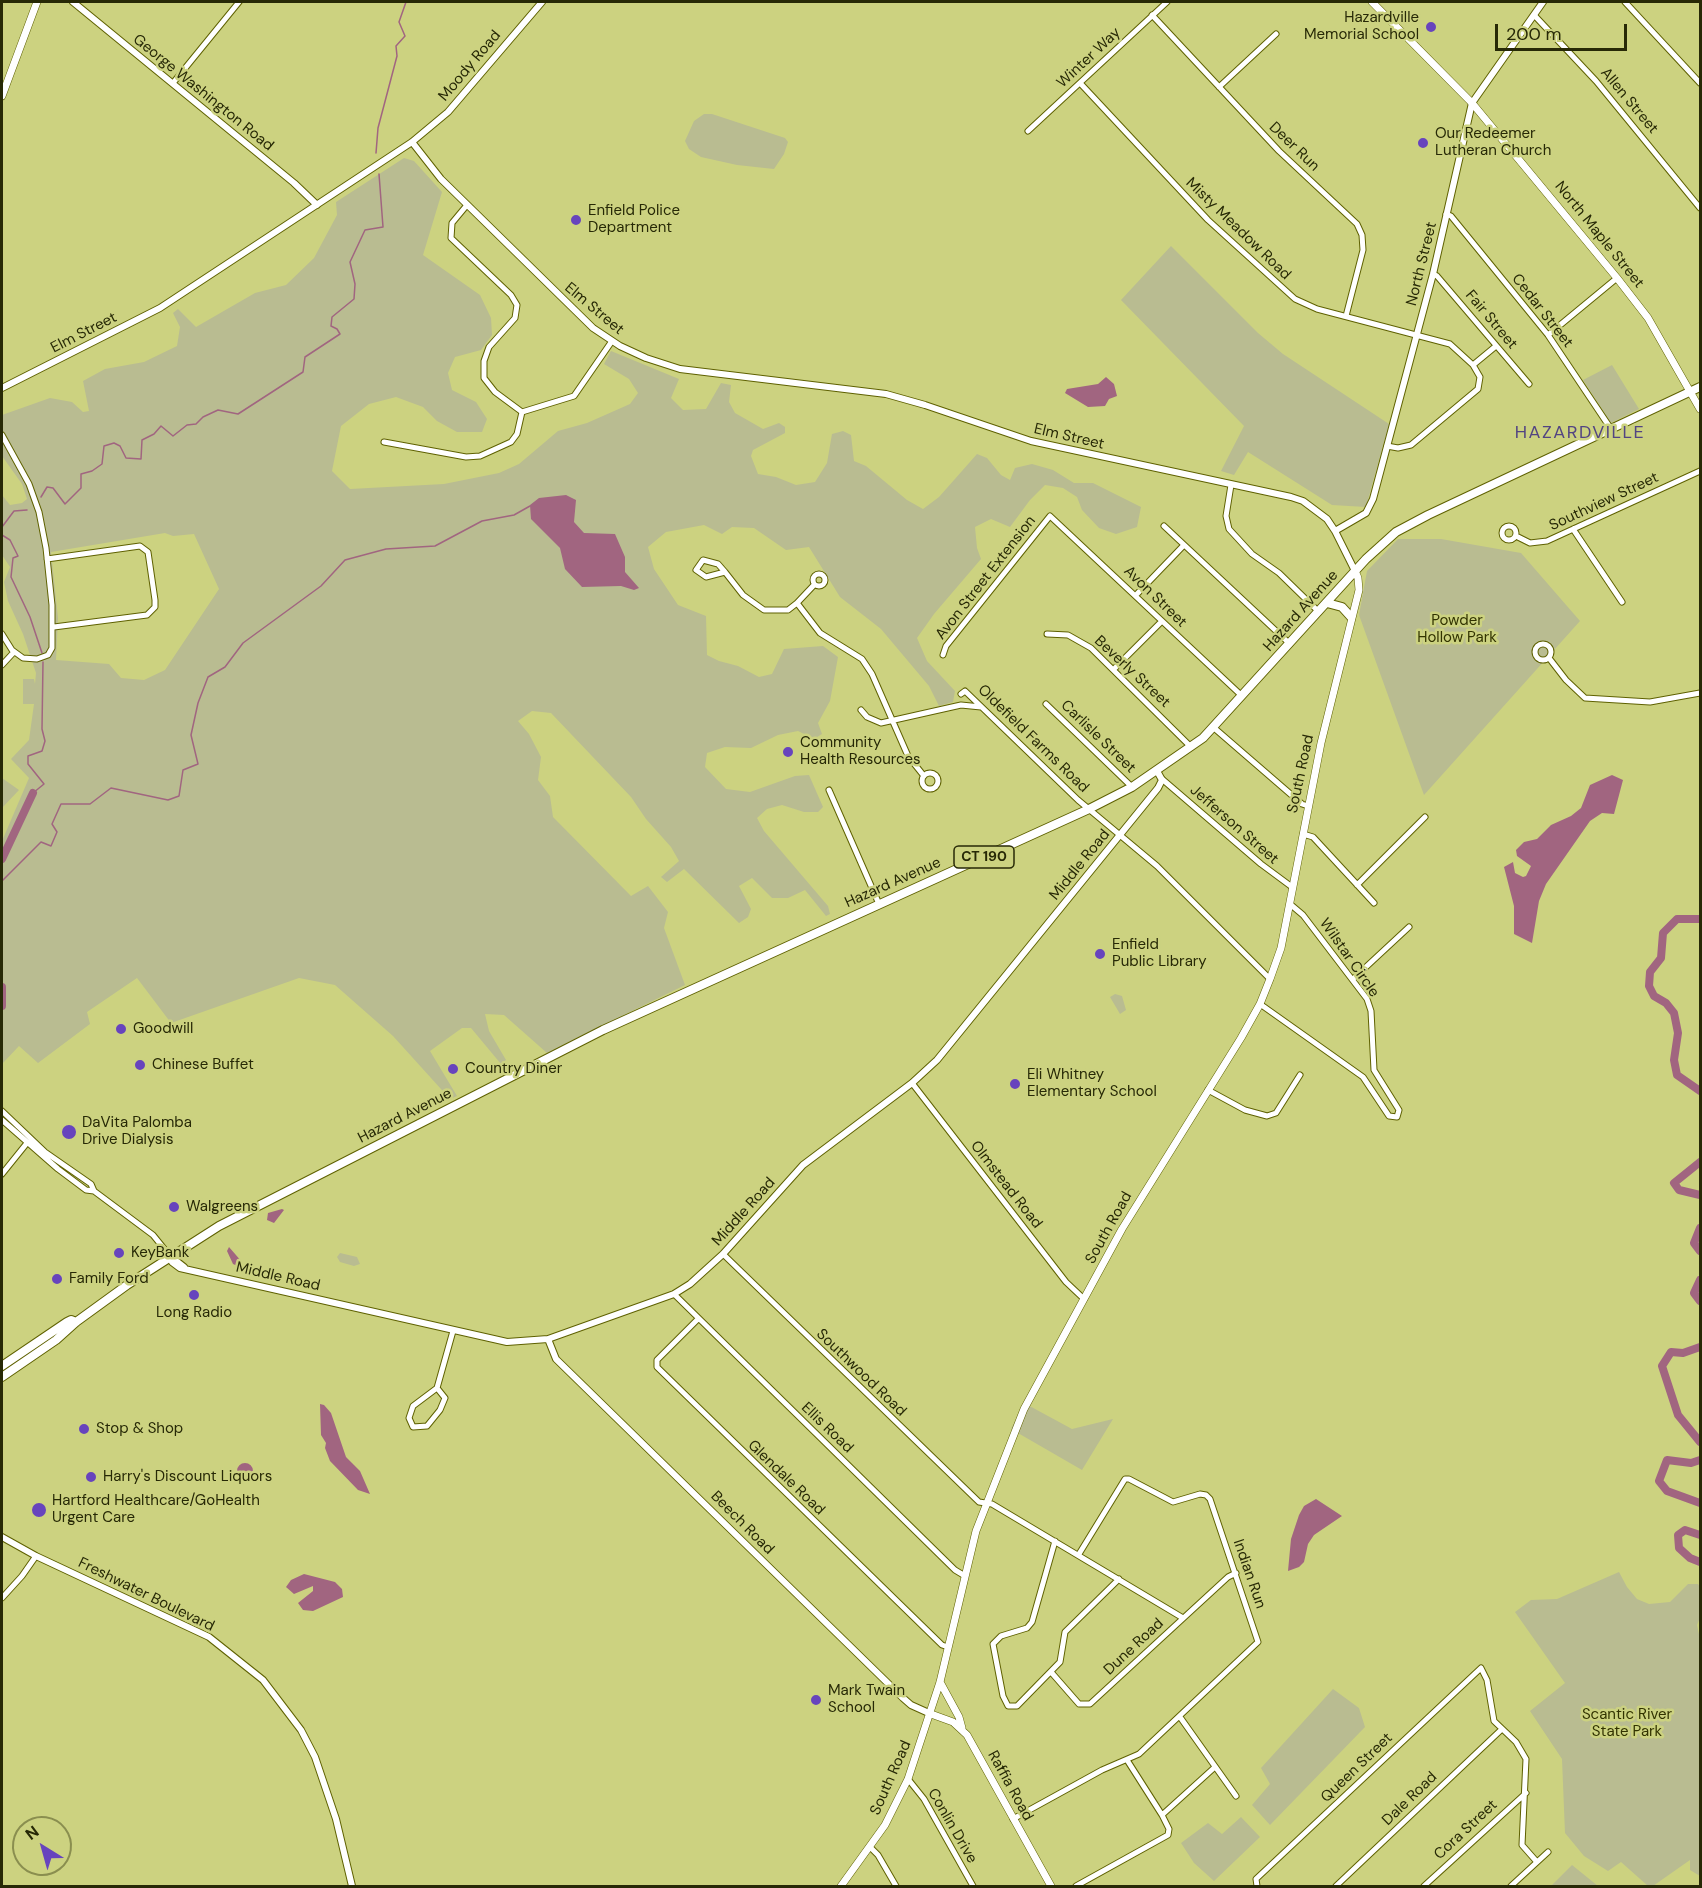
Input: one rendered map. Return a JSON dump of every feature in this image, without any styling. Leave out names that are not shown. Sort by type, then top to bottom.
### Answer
[{"type":"main road","points":[[2,96],[37,2]]},
{"type":"main road","name":"North Maple Street","points":[[1372,2],[1472,103],[1617,278],[1648,318],[1696,389],[1701,409]]},
{"type":"main road","name":"Hazard Avenue","points":[[2,1377],[170,1256],[212,1230],[574,1044],[698,984],[1089,809],[1159,775],[1213,727],[1384,542],[1410,523],[1696,389]]},
{"type":"main road","name":"South Road","points":[[841,1887],[870,1847],[897,1803],[908,1779],[940,1682],[985,1502],[1024,1409],[1163,1160],[1260,1004],[1270,980],[1281,948],[1308,806],[1359,590],[1355,572]]},
{"type":"main road","points":[[1327,603],[1342,607],[1352,618]]},
{"type":"main road","name":"Hazard Avenue","points":[[2,1366],[67,1322],[71,1320],[76,1322]]},
{"type":"main road","points":[[18,1366],[27,1349]]},
{"type":"main road","name":"Raffia Road","points":[[940,1682],[959,1717],[962,1728],[1051,1887]]},
{"type":"main road","points":[[931,1714],[962,1728]]},
{"type":"street","name":"George Washington Road","points":[[73,2],[294,183],[316,205]]},
{"type":"street","points":[[173,83],[239,2]]},
{"type":"street","name":"Moody Road","points":[[412,142],[448,112],[542,2]]},
{"type":"street","name":"Winter Way","points":[[1028,131],[1167,2]]},
{"type":"street","name":"North Street","points":[[1335,531],[1358,519],[1370,508],[1433,274],[1472,103],[1543,2]]},
{"type":"street","points":[[1625,2],[1701,83]]},
{"type":"street","name":"Deer Run","points":[[1152,15],[1279,151],[1350,217],[1360,231],[1363,250],[1346,316]]},
{"type":"street","name":"Allen Street","points":[[1534,15],[1603,89],[1701,208]]},
{"type":"street","points":[[1219,87],[1276,34]]},
{"type":"street","name":"Misty Meadow Road","points":[[1080,83],[1208,220],[1285,291],[1305,305],[1416,333],[1449,344],[1473,365]]},
{"type":"street","name":"Elm Street","points":[[2,388],[160,308],[412,142],[429,166],[593,328],[612,341],[646,358],[680,369],[886,394],[1031,441],[1303,501],[1327,519],[1355,572]]},
{"type":"street","points":[[467,205],[452,223],[451,238],[512,296],[517,308],[515,318],[487,352],[484,361],[484,378],[495,392],[522,412]]},
{"type":"street","name":"Cedar Street","points":[[1446,214],[1548,335],[1611,429]]},
{"type":"street","name":"Fair Street","points":[[1433,274],[1529,384]]},
{"type":"street","points":[[1548,335],[1617,278]]},
{"type":"street","points":[[522,412],[578,393],[612,341]]},
{"type":"street","points":[[1387,446],[1411,445],[1478,389],[1480,377],[1473,365],[1496,346]]},
{"type":"street","points":[[384,442],[466,457],[480,456],[511,442],[517,434],[522,412]]},
{"type":"street","points":[[2,435],[28,484],[39,512],[47,559],[54,627],[52,648],[44,657],[24,658],[14,652],[2,634]]},
{"type":"street","name":"Southview Street","points":[[1516,536],[1530,543],[1540,543],[1701,471]]},
{"type":"street","points":[[1231,485],[1226,516],[1230,529],[1252,554],[1279,573],[1319,612]]},
{"type":"street","name":"Avon Street","points":[[1050,516],[1242,696]]},
{"type":"street","name":"Avon Street Extension","points":[[943,655],[946,646],[1050,516]]},
{"type":"street","points":[[1164,526],[1290,644]]},
{"type":"street","points":[[1574,529],[1622,602]]},
{"type":"street","points":[[1136,595],[1184,545]]},
{"type":"street","points":[[47,559],[141,546],[148,552],[155,600],[155,607],[147,615],[54,627]]},
{"type":"street","points":[[725,572],[706,577],[696,570],[703,560],[709,560],[725,572],[743,595],[764,610],[788,610],[814,585]]},
{"type":"street","points":[[797,603],[820,633],[862,659],[868,666],[908,756],[924,776]]},
{"type":"street","points":[[1114,669],[1162,621]]},
{"type":"street","name":"Beverly Street","points":[[1047,634],[1068,635],[1079,640],[1114,669],[1191,747]]},
{"type":"street","points":[[2,665],[14,652]]},
{"type":"street","points":[[1549,658],[1566,680],[1585,698],[1650,702],[1701,693]]},
{"type":"street","name":"Oldefield Farms Road","points":[[961,694],[965,691],[1089,809],[1157,866],[1270,980]]},
{"type":"street","name":"Carlisle Street","points":[[1046,704],[1132,787]]},
{"type":"street","points":[[861,710],[867,717],[877,722],[892,723],[961,705],[981,707]]},
{"type":"street","points":[[1213,727],[1302,804],[1308,806]]},
{"type":"street","name":"Middle Road","points":[[170,1256],[184,1267],[507,1342],[548,1339],[674,1294],[705,1272],[723,1254],[803,1165],[912,1083],[936,1060],[1158,788],[1159,775]]},
{"type":"street","name":"Jefferson Street","points":[[1159,775],[1239,846],[1285,884],[1292,887]]},
{"type":"street","points":[[829,790],[879,904]]},
{"type":"street","points":[[1357,885],[1425,817]]},
{"type":"street","points":[[1303,834],[1313,837],[1374,903]]},
{"type":"street","name":"Wilstar Circle","points":[[1260,1004],[1363,1077],[1389,1116],[1397,1117],[1399,1110],[1374,1070],[1371,1011],[1367,999],[1296,906],[1290,904]]},
{"type":"street","points":[[1353,979],[1409,927]]},
{"type":"street","points":[[1363,1077],[1374,1070]]},
{"type":"street","points":[[1208,1090],[1245,1110],[1267,1116],[1276,1113],[1300,1075]]},
{"type":"street","name":"Olmstead Road","points":[[912,1083],[1066,1282],[1084,1299]]},
{"type":"street","points":[[2,1111],[28,1141]]},
{"type":"street","points":[[2,1120],[86,1190],[94,1191],[155,1236],[170,1256]]},
{"type":"street","points":[[2,1174],[28,1141]]},
{"type":"street","name":"Southwood Road","points":[[723,1254],[936,1463],[979,1502],[985,1502]]},
{"type":"street","name":"Ellis Road","points":[[674,1294],[956,1570],[965,1576]]},
{"type":"street","name":"Glendale Road","points":[[698,1318],[657,1360],[657,1367],[890,1596],[942,1645],[948,1647]]},
{"type":"street","points":[[437,1388],[445,1398],[440,1410],[427,1426],[414,1427],[408,1418],[412,1406],[437,1388],[453,1331]]},
{"type":"street","name":"Beech Road","points":[[548,1339],[556,1359],[911,1705],[931,1714]]},
{"type":"street","name":"Indian Run","points":[[1013,1820],[1102,1770],[1127,1760],[1150,1745],[1258,1642],[1210,1499],[1206,1495],[1173,1502],[1130,1479],[1121,1483],[1079,1554]]},
{"type":"street","points":[[985,1502],[1079,1554],[1183,1618]]},
{"type":"street","name":"Freshwater Boulevard","points":[[2,1537],[36,1556],[209,1637],[263,1680],[301,1730],[315,1757],[336,1819],[352,1887]]},
{"type":"street","points":[[1055,1541],[1032,1622],[1027,1628],[1001,1636],[993,1644],[1003,1696],[1008,1706],[1017,1706],[1060,1662],[1065,1632],[1119,1579]]},
{"type":"street","points":[[2,1598],[36,1556]]},
{"type":"street","name":"Dune Road","points":[[1051,1672],[1079,1704],[1090,1704],[1183,1618],[1236,1573]]},
{"type":"street","name":"Queen Street","points":[[1257,1887],[1256,1879],[1481,1668],[1487,1680],[1492,1714],[1502,1729]]},
{"type":"street","points":[[1180,1717],[1236,1796]]},
{"type":"street","points":[[1502,1729],[1516,1743],[1526,1759],[1522,1845],[1537,1862]]},
{"type":"street","name":"Dale Road","points":[[1336,1887],[1502,1729]]},
{"type":"street","points":[[1076,1887],[1168,1835],[1169,1829],[1162,1815],[1127,1760]]},
{"type":"street","points":[[1162,1815],[1215,1767]]},
{"type":"street","name":"Conlin Drive","points":[[908,1779],[924,1799],[973,1887]]},
{"type":"street","name":"Cora Street","points":[[1424,1887],[1516,1799],[1526,1793]]},
{"type":"street","points":[[870,1847],[878,1855],[896,1887]]},
{"type":"street","points":[[1511,1887],[1548,1852]]},
{"type":"green space","points":[[704,114],[712,114],[785,138],[788,142],[784,154],[774,169],[737,165],[701,157],[689,149],[685,141],[694,121]]},
{"type":"green space","points":[[404,158],[414,161],[442,192],[423,255],[480,295],[491,318],[492,335],[481,350],[455,357],[448,373],[452,390],[476,402],[487,419],[482,432],[457,432],[437,421],[423,407],[396,397],[369,404],[341,426],[332,471],[350,489],[444,484],[499,473],[519,464],[558,431],[587,423],[630,404],[638,393],[629,379],[604,364],[611,351],[679,379],[671,398],[683,410],[706,409],[721,383],[731,385],[729,402],[735,413],[763,429],[779,423],[785,427],[785,433],[753,450],[751,456],[758,474],[776,477],[796,485],[815,482],[827,463],[832,434],[843,431],[851,435],[854,461],[866,466],[907,500],[923,509],[939,497],[977,454],[987,458],[1001,475],[1010,480],[1015,468],[1032,464],[1053,470],[1074,483],[1093,483],[1141,507],[1137,527],[1116,534],[1099,528],[1082,510],[1077,497],[1063,488],[1045,485],[1030,500],[1010,527],[991,519],[975,527],[977,548],[981,559],[934,614],[917,638],[927,661],[955,691],[953,702],[939,706],[929,686],[881,629],[840,597],[809,547],[786,550],[754,528],[732,527],[722,534],[704,525],[666,532],[648,547],[654,569],[678,605],[706,616],[707,655],[738,666],[759,677],[772,674],[784,649],[823,646],[838,657],[830,701],[818,723],[822,734],[814,739],[798,731],[778,735],[751,748],[725,747],[707,753],[705,767],[726,789],[750,792],[795,776],[809,775],[823,807],[818,812],[804,812],[782,805],[767,809],[757,818],[764,831],[828,906],[830,914],[826,916],[805,890],[788,898],[772,898],[752,878],[739,886],[751,909],[748,917],[739,923],[684,869],[667,882],[661,877],[679,861],[671,847],[646,819],[631,797],[551,713],[532,711],[518,721],[529,734],[541,757],[538,780],[550,796],[553,817],[631,896],[648,886],[668,912],[664,928],[685,985],[547,1053],[504,1015],[485,1014],[489,1031],[506,1060],[501,1064],[471,1028],[462,1028],[430,1051],[457,1096],[450,1099],[393,1036],[335,985],[299,978],[171,1023],[137,978],[87,1012],[90,1024],[38,1063],[19,1046],[2,1064],[2,841],[29,778],[11,759],[29,740],[34,704],[23,704],[23,679],[34,679],[35,684],[36,673],[23,634],[8,601],[4,582],[10,567],[2,555],[2,495],[10,505],[22,503],[27,499],[22,484],[2,456],[2,415],[50,398],[72,402],[83,412],[89,411],[83,381],[105,369],[144,362],[177,346],[180,327],[173,313],[178,309],[196,327],[255,293],[286,285],[314,258],[337,215],[336,202]],"holes":[[[165,533],[173,536],[194,534],[219,589],[165,670],[144,680],[121,678],[109,664],[56,660],[58,618],[51,552]]]},
{"type":"green space","points":[[1171,246],[1258,333],[1283,354],[1389,424],[1366,507],[1332,505],[1248,452],[1234,475],[1221,471],[1244,426],[1121,300]]},
{"type":"green space","points":[[1612,365],[1639,409],[1611,423],[1583,380]]},
{"type":"green space","name":"Powder Hollow Park","points":[[1398,539],[1441,539],[1521,553],[1580,621],[1424,795],[1359,615],[1367,571]]},
{"type":"green space","points":[[2,778],[19,790],[2,808]]},
{"type":"green space","points":[[1115,994],[1122,996],[1126,1010],[1120,1014],[1110,997]]},
{"type":"green space","points":[[340,1253],[357,1257],[360,1264],[354,1266],[340,1262],[337,1257]]},
{"type":"green space","points":[[1024,1403],[1072,1429],[1113,1419],[1082,1470],[1011,1429]]},
{"type":"green space","name":"Scantic River State Park","points":[[1619,1572],[1637,1599],[1649,1604],[1670,1602],[1688,1584],[1698,1584],[1700,1587],[1700,1618],[1697,1625],[1700,1639],[1700,1876],[1690,1870],[1690,1860],[1653,1886],[1648,1886],[1621,1862],[1608,1871],[1584,1856],[1565,1833],[1562,1759],[1530,1711],[1565,1683],[1515,1612],[1531,1600],[1557,1599]]},
{"type":"green space","points":[[1333,1689],[1359,1708],[1365,1727],[1270,1825],[1252,1805],[1270,1784],[1261,1768]]},
{"type":"green space","points":[[1241,1817],[1260,1837],[1214,1881],[1194,1863],[1181,1843],[1208,1823],[1222,1834]]},
{"type":"green space","points":[[1572,1865],[1598,1886],[1551,1886]]},
{"type":"shaded area","points":[[1106,377],[1114,384],[1117,396],[1109,399],[1105,406],[1088,407],[1065,393],[1067,389],[1098,384]]},
{"type":"shaded area","points":[[566,495],[576,500],[574,522],[584,533],[615,534],[625,557],[625,572],[639,588],[634,590],[621,586],[582,587],[565,569],[560,548],[531,519],[530,505],[539,498]]},
{"type":"shaded area","points":[[1612,775],[1623,780],[1614,814],[1602,813],[1590,821],[1546,884],[1539,901],[1532,943],[1514,934],[1514,906],[1504,867],[1513,862],[1515,873],[1526,876],[1531,866],[1517,856],[1516,850],[1524,842],[1537,839],[1551,825],[1571,816],[1581,808],[1590,785]]},
{"type":"shaded area","points":[[284,1210],[274,1223],[267,1220],[268,1213]]},
{"type":"shaded area","points":[[229,1247],[242,1262],[242,1268],[233,1264],[227,1251]]},
{"type":"shaded area","points":[[320,1404],[331,1413],[346,1457],[360,1471],[370,1494],[358,1490],[330,1461],[325,1448],[326,1443],[321,1435]]},
{"type":"shaded area","points":[[242,1463],[248,1463],[253,1471],[251,1477],[242,1479],[237,1474],[237,1468]]},
{"type":"shaded area","points":[[1316,1499],[1342,1516],[1314,1535],[1308,1544],[1304,1562],[1299,1567],[1288,1571],[1291,1539],[1299,1515],[1304,1506]]},
{"type":"shaded area","points":[[304,1574],[335,1582],[342,1589],[343,1597],[313,1611],[303,1610],[298,1603],[313,1591],[313,1586],[294,1594],[286,1587],[291,1580]]},
{"type":"waterway","points":[[376,153],[378,128],[397,56],[396,46],[405,36],[399,22],[406,2]]},
{"type":"waterway","points":[[41,497],[47,487],[53,488],[65,504],[81,488],[81,474],[92,471],[102,464],[104,446],[114,443],[120,446],[126,458],[141,459],[142,440],[154,434],[161,426],[173,436],[187,425],[196,424],[203,417],[218,410],[238,414],[303,372],[305,357],[340,334],[331,326],[332,317],[354,299],[355,284],[350,262],[365,230],[383,227],[379,174]]},
{"type":"waterway","points":[[2,881],[41,842],[51,846],[57,832],[52,824],[61,804],[90,804],[111,788],[168,800],[179,796],[183,770],[198,764],[191,735],[198,703],[208,677],[225,667],[243,643],[321,586],[345,560],[386,549],[435,546],[482,521],[514,515],[530,506]]},
{"type":"waterway","points":[[2,527],[14,511],[27,510]]},
{"type":"waterway","points":[[2,535],[10,540],[18,556],[13,558],[11,577],[30,617],[42,653]]},
{"type":"waterway","points":[[33,793],[44,784],[28,764],[28,756],[42,751],[45,741],[42,729],[43,662]]},
{"type":"waterway","points":[[2,859],[33,793]]},
{"type":"waterway","points":[[1700,919],[1677,919],[1663,933],[1661,958],[1650,972],[1649,986],[1654,996],[1666,1003],[1674,1013],[1678,1033],[1674,1060],[1677,1075],[1700,1091]]},
{"type":"waterway","points":[[2,987],[2,1006]]},
{"type":"waterway","points":[[1700,1162],[1674,1183],[1679,1190],[1700,1195]]},
{"type":"waterway","points":[[1700,1228],[1694,1243],[1700,1251]]},
{"type":"waterway","points":[[1700,1280],[1694,1293],[1700,1301]]},
{"type":"waterway","points":[[1700,1347],[1683,1353],[1671,1352],[1662,1366],[1678,1415],[1700,1442]]},
{"type":"waterway","points":[[1700,1460],[1691,1463],[1667,1460],[1659,1481],[1667,1491],[1700,1503]]},
{"type":"waterway","points":[[1700,1535],[1685,1530],[1678,1535],[1679,1548],[1690,1558],[1700,1562]]},
{"type":"place","name":"Hazardville Memorial School","points":[[1431,27]]},
{"type":"place","name":"Our Redeemer Lutheran Church","points":[[1423,143]]},
{"type":"place","name":"Enfield Police Department","points":[[576,220]]},
{"type":"place","name":"Community Health Resources","points":[[788,752]]},
{"type":"place","name":"Enfield Public Library","points":[[1100,954]]},
{"type":"place","name":"Goodwill","points":[[121,1029]]},
{"type":"place","name":"Chinese Buffet","points":[[140,1065]]},
{"type":"place","name":"Country Diner","points":[[453,1069]]},
{"type":"place","name":"Eli Whitney Elementary School","points":[[1015,1084]]},
{"type":"place","name":"DaVita Palomba Drive Dialysis","points":[[69,1132]]},
{"type":"place","name":"Walgreens","points":[[174,1207]]},
{"type":"place","name":"KeyBank","points":[[119,1253]]},
{"type":"place","name":"Family Ford","points":[[57,1279]]},
{"type":"place","name":"Long Radio","points":[[194,1295]]},
{"type":"place","name":"Stop & Shop","points":[[84,1429]]},
{"type":"place","name":"Harry's Discount Liquors","points":[[91,1477]]},
{"type":"place","name":"Hartford Healthcare/GoHealth Urgent Care","points":[[39,1510]]},
{"type":"place","name":"Mark Twain School","points":[[816,1700]]},
{"type":"district","name":"HAZARDVILLE","points":[[1580,433]]}]
